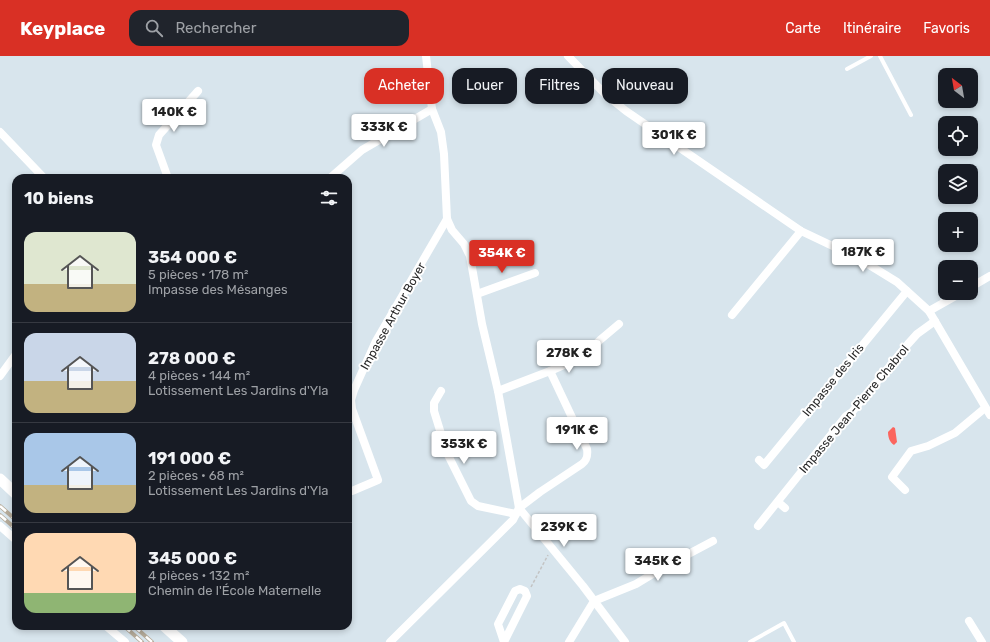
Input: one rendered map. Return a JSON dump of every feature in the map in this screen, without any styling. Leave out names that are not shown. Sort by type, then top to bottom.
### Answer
[{"type":"main road","points":[[0,479],[12,490]]},
{"type":"main road","points":[[168,630],[182,642]]},
{"type":"street","points":[[426,56],[432,109],[437,120],[442,139],[447,219],[452,230],[464,244],[470,256],[498,391],[517,511],[552,548],[625,642]]},
{"type":"street","points":[[568,56],[606,95],[626,111],[801,231],[858,258],[897,282],[929,311],[990,415]]},
{"type":"street","points":[[167,174],[156,145],[159,135],[198,92]]},
{"type":"street","points":[[335,174],[362,150],[432,109]]},
{"type":"street","points":[[0,132],[40,174]]},
{"type":"street","name":"Impasse Arthur Boyer","points":[[352,397],[376,341],[447,219]]},
{"type":"street","points":[[732,315],[801,231]]},
{"type":"street","points":[[477,294],[535,273]]},
{"type":"street","points":[[978,283],[990,276]]},
{"type":"street","name":"Impasse des Iris","points":[[759,460],[764,465],[907,291]]},
{"type":"street","points":[[929,311],[949,300]]},
{"type":"street","name":"Impasse Jean-Pierre Chabrol","points":[[758,526],[846,416],[852,412],[908,344],[917,334],[935,321]]},
{"type":"street","points":[[498,391],[550,372],[589,354],[593,347],[619,324]]},
{"type":"street","points":[[0,376],[12,360]]},
{"type":"street","points":[[390,642],[513,520],[517,511],[540,492],[586,460],[588,449],[550,372]]},
{"type":"street","points":[[441,391],[434,403],[434,411],[447,453],[471,501],[478,506],[517,511]]},
{"type":"street","points":[[905,490],[892,477],[911,451],[928,446],[955,433],[985,408]]},
{"type":"street","name":"Impasse Arthur Boyer","points":[[352,409],[378,480],[352,491]]},
{"type":"street","points":[[778,502],[785,508]]},
{"type":"street","points":[[0,526],[12,536]]},
{"type":"street","points":[[569,642],[594,601],[636,584],[713,541]]},
{"type":"street","points":[[520,589],[525,591],[527,596],[504,642],[498,624],[515,591],[520,589]]},
{"type":"street","points":[[969,621],[982,642]]},
{"type":"street","points":[[111,630],[125,642]]},
{"type":"lane","points":[[847,69],[871,56]]},
{"type":"lane","points":[[880,56],[911,115]]},
{"type":"lane","points":[[750,642],[784,623],[794,642]]},
{"type":"path","points":[[527,596],[552,548]]},
{"type":"shaded area","points":[[893,427],[895,428],[897,442],[894,445],[890,441],[888,434]]},
{"type":"railway","points":[[0,506],[12,516]]},
{"type":"railway","points":[[0,515],[12,526]]},
{"type":"railway","points":[[128,630],[142,642]]},
{"type":"railway","points":[[138,630],[152,642]]}]
